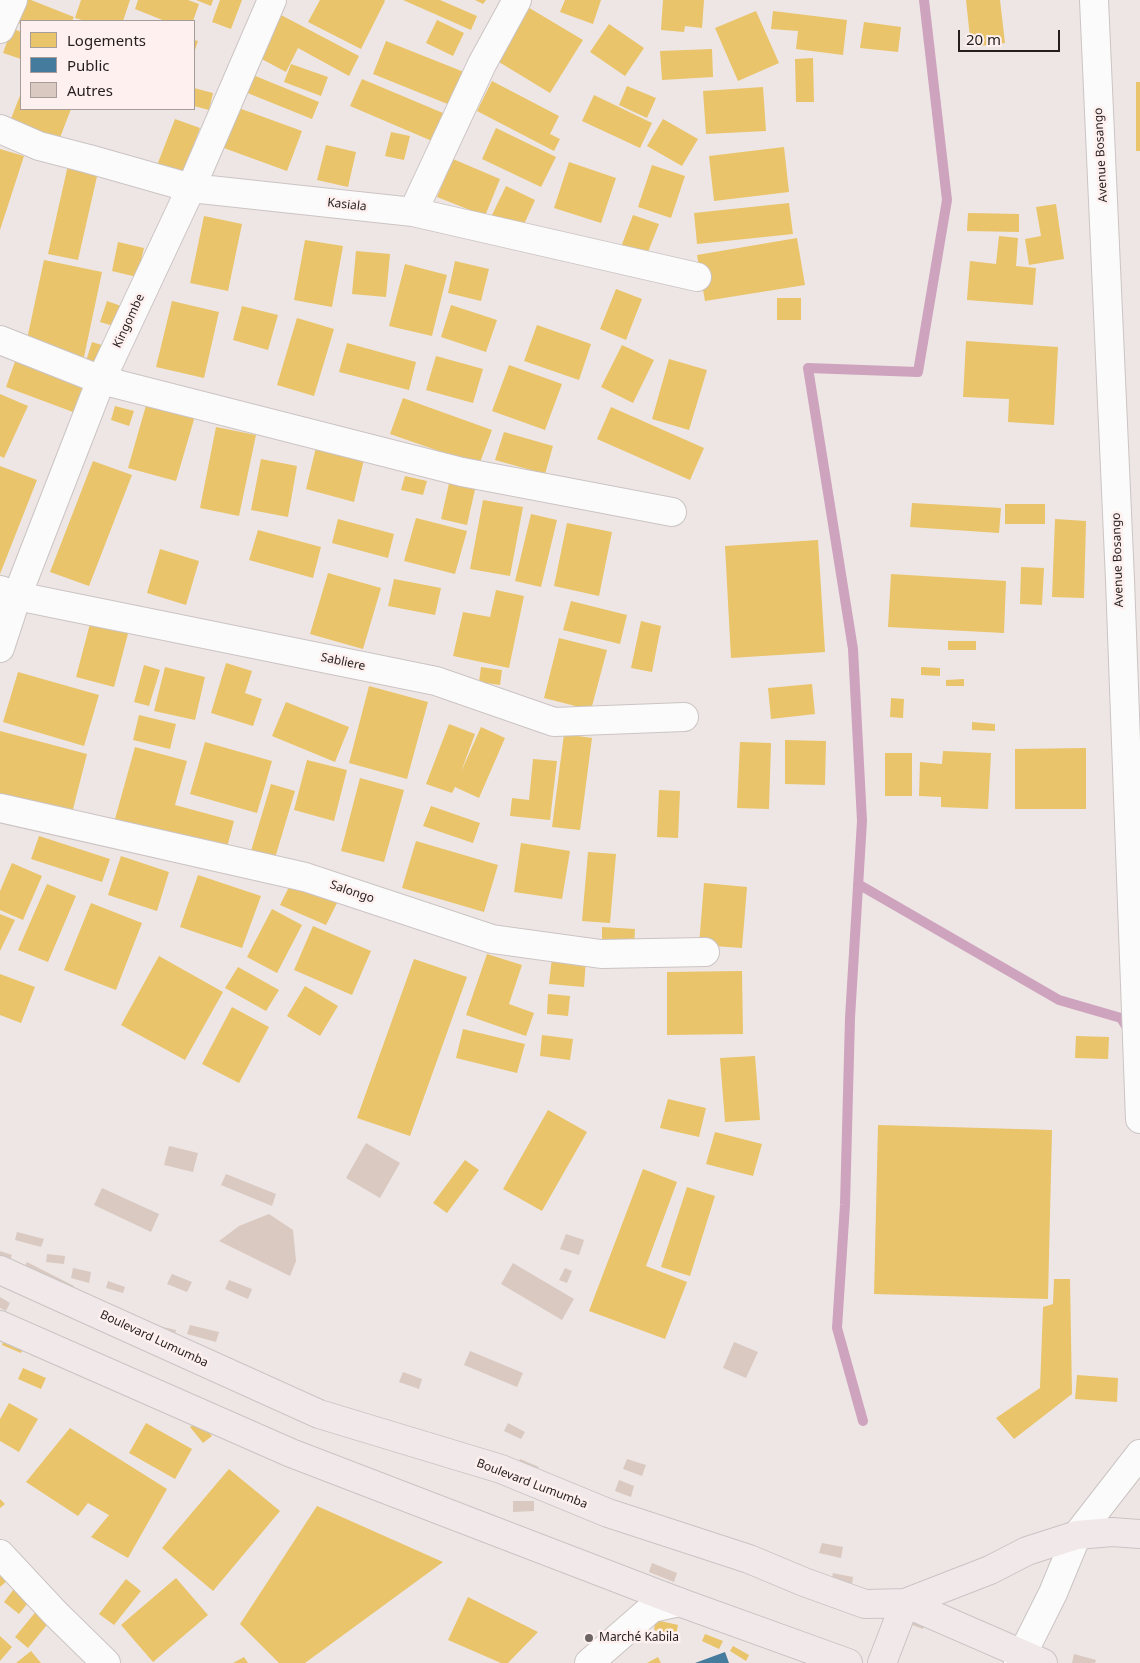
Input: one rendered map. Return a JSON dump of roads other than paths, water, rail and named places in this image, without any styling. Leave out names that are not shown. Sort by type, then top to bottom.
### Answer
[{"type":"highway","name":"Boulevard Lumumba","points":[[0,1270],[319,1414],[501,1470],[608,1513],[749,1559],[804,1582],[865,1604],[905,1603],[1028,1660]]},
{"type":"highway","points":[[0,1325],[291,1453],[679,1602],[848,1663]]},
{"type":"highway","points":[[882,1663],[905,1603],[990,1570],[1027,1552],[1077,1535],[1112,1532],[1140,1534]]},
{"type":"street","points":[[0,29],[13,0]]},
{"type":"street","name":"Kingombe","points":[[0,648],[9,593],[101,380],[191,188],[272,0]]},
{"type":"street","points":[[413,212],[482,64],[517,0]]},
{"type":"street","name":"Avenue Bosango","points":[[1094,0],[1130,579],[1140,1119]]},
{"type":"street","name":"Kasiala","points":[[0,129],[39,146],[89,158],[191,188],[413,212],[697,277]]},
{"type":"street","points":[[0,340],[101,380],[462,472],[672,512]]},
{"type":"street","name":"Sabliere","points":[[9,593],[436,681],[554,722],[684,717]]},
{"type":"street","name":"Salongo","points":[[0,808],[305,877],[492,939],[600,954],[705,952]]},
{"type":"street","points":[[1028,1660],[1077,1535],[1140,1454]]},
{"type":"street","points":[[0,1554],[56,1614],[106,1663]]},
{"type":"street","points":[[589,1663],[652,1608],[679,1602]]},
{"type":"waterway","points":[[863,1421],[837,1328],[845,1205],[850,1018],[862,821],[853,649],[808,368],[918,372],[947,200],[924,0]]},
{"type":"waterway","points":[[858,884],[1059,1000],[1121,1018],[1129,1031]]},
{"type":"place","name":"Marché Kabila","points":[[589,1638]]}]
